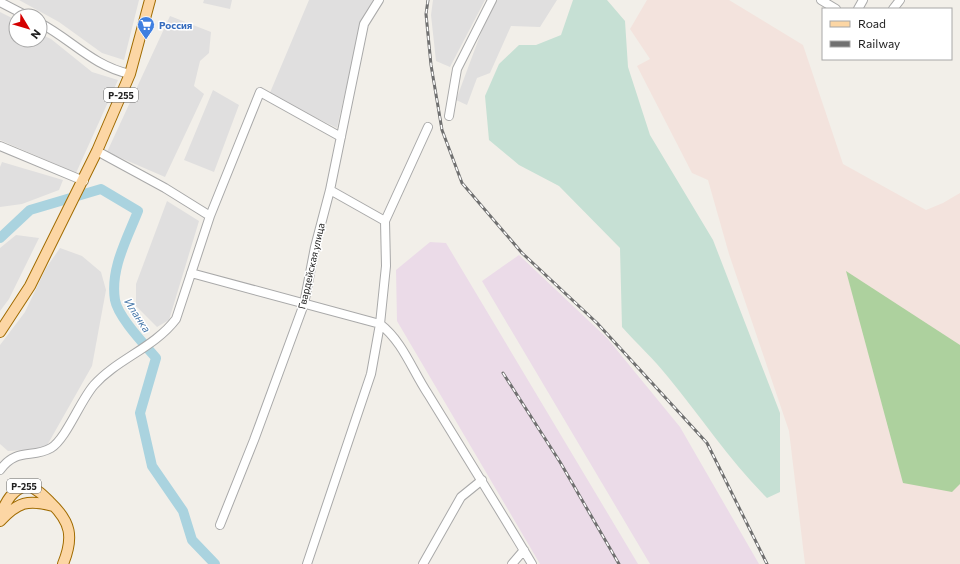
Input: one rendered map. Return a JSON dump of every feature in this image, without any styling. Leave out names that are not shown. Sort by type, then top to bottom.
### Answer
[{"type":"main road","name":"Р-255","points":[[0,332],[30,286],[65,219],[97,151],[130,74],[150,0]]},
{"type":"main road","name":"Р-255","points":[[0,516],[9,497],[16,488],[27,485],[36,488],[55,507],[66,523],[70,534],[68,551],[63,564]]},
{"type":"main road","name":"Р-255","points":[[0,522],[12,509],[31,502],[55,507]]},
{"type":"street","name":"Гвардейская улица","points":[[220,525],[254,440],[304,304],[315,247],[330,190],[364,24],[379,0]]},
{"type":"street","points":[[449,116],[457,69],[492,0]]},
{"type":"street","points":[[821,0],[834,8]]},
{"type":"street","points":[[894,8],[900,0]]},
{"type":"street","points":[[0,2],[12,8]]},
{"type":"street","points":[[48,27],[102,65],[114,71],[130,74]]},
{"type":"street","points":[[0,470],[16,455],[39,452],[52,448],[64,435],[83,399],[94,384],[166,332],[176,319],[210,216],[260,92],[341,137]]},
{"type":"street","points":[[307,564],[370,374],[380,324],[386,266],[385,221],[428,127]]},
{"type":"street","points":[[0,146],[82,184]]},
{"type":"street","points":[[97,151],[165,188],[210,216]]},
{"type":"street","points":[[330,190],[385,221]]},
{"type":"street","points":[[191,273],[380,324],[397,340],[426,392],[482,480],[532,564]]},
{"type":"street","points":[[422,564],[461,497],[482,480]]},
{"type":"street","points":[[512,564],[524,550]]},
{"type":"shaded area","points":[[19,0],[139,0],[124,60],[102,53],[59,22],[48,16],[48,8],[34,8]]},
{"type":"shaded area","points":[[204,0],[232,0],[230,9],[203,3]]},
{"type":"shaded area","points":[[309,0],[374,0],[361,22],[337,128],[269,95]]},
{"type":"shaded area","points":[[433,0],[485,0],[450,67],[436,61],[431,15]]},
{"type":"shaded area","points":[[497,0],[557,0],[540,27],[511,26],[490,73],[477,78],[467,105],[456,100],[488,14]]},
{"type":"shaded area","points":[[647,0],[729,0],[803,45],[843,164],[926,210],[943,203],[960,193],[960,564],[805,564],[789,431],[729,254],[708,180],[692,173],[637,66],[650,59],[630,29]]},
{"type":"shaded area","points":[[0,12],[8,16],[8,48],[48,48],[48,38],[92,72],[118,80],[76,173],[0,140]]},
{"type":"shaded area","points":[[170,16],[211,32],[209,53],[200,61],[194,86],[204,94],[165,177],[107,152]]},
{"type":"shaded area","points":[[213,90],[239,105],[214,172],[184,160]]},
{"type":"shaded area","points":[[2,162],[63,180],[59,190],[22,204],[0,207],[0,167]]},
{"type":"shaded area","points":[[167,201],[199,221],[169,320],[157,327],[136,306],[136,284]]},
{"type":"shaded area","points":[[16,235],[39,238],[9,299],[0,311],[0,248]]},
{"type":"shaded area","points":[[430,242],[446,243],[638,564],[540,564],[397,321],[396,270]]},
{"type":"shaded area","points":[[60,248],[82,256],[101,272],[106,290],[92,366],[45,449],[8,451],[0,444],[0,345],[25,312],[46,268]]},
{"type":"shaded area","points":[[519,255],[607,338],[680,427],[759,564],[650,564],[482,281]]},
{"type":"green space","points":[[573,0],[607,0],[625,21],[628,67],[650,135],[713,240],[780,413],[780,492],[767,498],[728,454],[663,370],[622,327],[620,248],[559,186],[519,165],[489,140],[485,96],[499,64],[519,45],[536,45],[561,35]]},
{"type":"green space","points":[[846,271],[960,345],[960,484],[952,492],[903,483]]},
{"type":"waterway","name":"Иланка","points":[[0,238],[30,210],[101,189],[138,211],[120,254],[115,277],[115,300],[117,307],[126,322],[156,358],[140,413],[152,466],[183,511],[192,540],[215,564]]},
{"type":"railway","points":[[428,0],[426,14],[431,65],[442,130],[462,183],[522,253],[597,323],[707,443],[767,564]]},
{"type":"railway","points":[[503,373],[560,462],[619,564]]},
{"type":"place","name":"Россия","points":[[146,40]]}]
